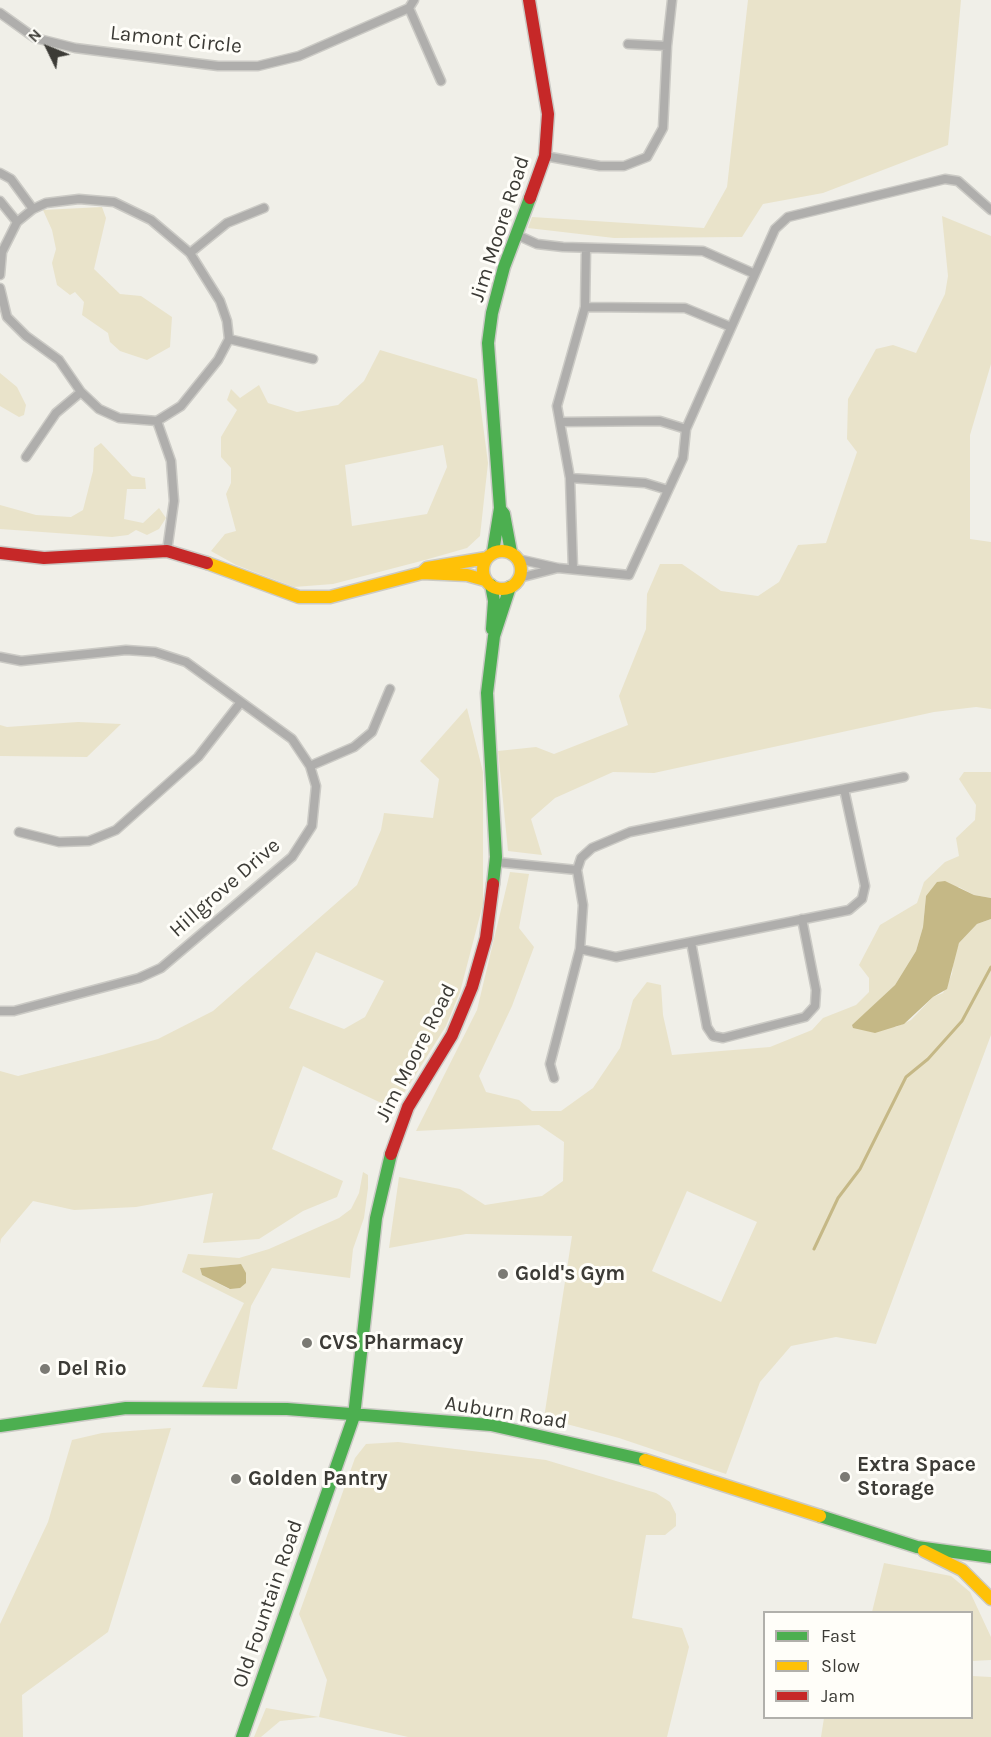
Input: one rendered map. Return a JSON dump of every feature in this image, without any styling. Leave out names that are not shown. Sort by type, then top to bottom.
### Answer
[{"type":"street","points":[[414,0],[409,8],[441,81]]},
{"type":"street","name":"Jim Moore Road","points":[[490,555],[500,508],[488,343],[498,291],[545,156],[548,114],[529,0]]},
{"type":"street","points":[[545,156],[600,166],[624,166],[646,158],[663,128],[672,0]]},
{"type":"street","name":"Lamont Circle","points":[[0,14],[35,38],[75,48],[218,66],[258,66],[299,56],[409,8]]},
{"type":"street","points":[[628,44],[667,46]]},
{"type":"street","points":[[0,173],[11,179],[33,209]]},
{"type":"street","points":[[422,573],[427,568],[490,555],[514,556],[558,568],[629,575],[682,458],[686,429],[775,229],[788,217],[945,179],[958,181],[991,210]]},
{"type":"street","points":[[0,275],[2,252],[17,222],[33,209],[46,204],[79,199],[114,202],[151,220],[190,253],[220,301],[227,321],[229,339],[218,360],[181,406],[157,421],[119,418],[99,409],[81,392],[59,360],[26,336],[7,317],[0,288]]},
{"type":"street","points":[[0,201],[17,222]]},
{"type":"street","points":[[190,253],[226,223],[264,208]]},
{"type":"street","points":[[517,235],[537,244],[586,248],[703,251],[754,274]]},
{"type":"street","points":[[573,569],[570,478],[557,406],[585,306],[586,248]]},
{"type":"street","points":[[585,306],[685,308],[731,327]]},
{"type":"street","points":[[229,339],[313,359]]},
{"type":"street","points":[[26,458],[56,413],[81,392]]},
{"type":"street","points":[[157,421],[171,461],[174,501],[167,551]]},
{"type":"street","points":[[560,422],[660,421],[686,429]]},
{"type":"street","points":[[570,478],[645,483],[668,490]]},
{"type":"street","name":"Jim Moore Road","points":[[500,508],[504,514],[514,556]]},
{"type":"street","points":[[0,554],[44,558],[167,551],[299,597],[330,597],[422,573],[467,575],[500,589],[510,587],[519,578],[558,568]]},
{"type":"street","points":[[488,583],[482,568],[490,555]]},
{"type":"street","points":[[514,556],[519,578]]},
{"type":"street","name":"Jim Moore Road","points":[[354,1416],[375,1218],[394,1140],[408,1107],[452,1035],[472,987],[486,938],[496,862],[487,720],[494,636],[494,601],[488,583]]},
{"type":"street","name":"Jim Moore Road","points":[[494,636],[510,587]]},
{"type":"street","name":"Hillgrove Drive","points":[[0,657],[21,661],[126,650],[155,652],[186,662],[292,739],[310,766],[316,786],[312,826],[292,857],[161,968],[139,978],[14,1011],[0,1011]]},
{"type":"street","points":[[310,766],[354,747],[372,732],[390,689]]},
{"type":"street","points":[[19,832],[59,842],[89,841],[116,830],[198,757],[241,702]]},
{"type":"street","points":[[554,1078],[550,1064],[580,949],[583,905],[577,870],[581,858],[592,848],[630,831],[904,777]]},
{"type":"street","points":[[580,949],[616,957],[849,910],[862,899],[865,886],[844,789]]},
{"type":"street","points":[[496,862],[577,870]]},
{"type":"street","points":[[691,942],[706,1028],[713,1036],[723,1038],[805,1017],[816,1006],[816,990],[802,920]]},
{"type":"street","name":"Auburn Road","points":[[0,1426],[126,1408],[287,1409],[491,1425],[624,1453],[917,1547],[991,1557]]},
{"type":"street","name":"Old Fountain Road","points":[[242,1737],[354,1416]]},
{"type":"street","points":[[917,1547],[962,1570],[991,1599]]},
{"type":"shaded area","points":[[748,0],[961,0],[948,145],[823,193],[763,204],[742,237],[614,238],[528,228],[532,217],[704,228],[727,187]]},
{"type":"shaded area","points":[[102,207],[106,218],[94,269],[120,294],[141,296],[172,317],[170,347],[147,360],[120,351],[110,342],[108,333],[82,315],[84,302],[75,292],[70,295],[57,285],[52,263],[56,249],[52,230],[43,210]]},
{"type":"shaded area","points":[[942,216],[991,236],[991,364],[970,435],[970,539],[991,542],[991,709],[976,707],[934,712],[654,773],[613,772],[555,798],[531,819],[542,855],[508,851],[498,751],[536,747],[554,754],[628,725],[619,696],[646,629],[647,594],[660,564],[682,564],[721,591],[758,596],[779,582],[798,545],[826,543],[857,452],[847,439],[848,399],[876,349],[893,345],[916,353],[945,294],[948,276]]},
{"type":"shaded area","points":[[380,350],[477,379],[488,463],[480,536],[467,548],[425,560],[333,584],[294,587],[236,565],[211,551],[225,534],[236,531],[226,494],[231,483],[231,468],[221,457],[221,437],[237,410],[227,400],[231,389],[240,398],[259,385],[268,403],[297,412],[338,405],[364,381]],"holes":[[[443,445],[447,467],[427,514],[352,526],[345,465]]]},
{"type":"shaded area","points":[[0,373],[17,387],[26,405],[24,415],[19,417],[0,406]]},
{"type":"shaded area","points":[[101,443],[132,476],[145,478],[146,489],[127,489],[124,519],[143,523],[159,508],[166,518],[159,529],[147,535],[136,530],[128,535],[112,537],[0,529],[0,505],[36,515],[71,517],[83,510],[93,471],[94,448]]},
{"type":"shaded area","points":[[467,708],[483,772],[483,904],[460,992],[446,1026],[394,1109],[303,1066],[272,1149],[343,1181],[337,1197],[303,1211],[259,1239],[203,1243],[213,1193],[136,1207],[74,1210],[33,1201],[1,1239],[0,1244],[0,1071],[18,1076],[102,1055],[158,1039],[213,1011],[357,885],[381,830],[384,813],[433,818],[439,779],[420,761]],"holes":[[[316,952],[384,981],[365,1017],[344,1029],[289,1008]]]},
{"type":"shaded area","points":[[78,722],[121,724],[87,757],[0,756],[0,725],[7,727]]},
{"type":"shaded area","points":[[964,772],[991,772],[991,898],[974,895],[959,887],[926,896],[923,927],[916,951],[895,985],[853,1025],[896,1027],[911,1020],[933,997],[943,993],[952,974],[954,956],[959,943],[977,924],[991,919],[991,1035],[876,1344],[836,1337],[791,1346],[760,1382],[726,1474],[619,1438],[544,1418],[572,1236],[466,1234],[389,1248],[399,1177],[460,1189],[485,1205],[542,1196],[563,1181],[564,1142],[539,1125],[416,1131],[477,1010],[510,872],[529,874],[519,928],[534,947],[512,1006],[479,1076],[486,1092],[519,1100],[532,1111],[561,1111],[593,1088],[620,1048],[633,1000],[647,982],[661,985],[663,1015],[672,1055],[770,1047],[812,1030],[823,1018],[856,1005],[869,992],[869,978],[859,965],[880,925],[917,903],[924,882],[945,862],[959,856],[956,838],[975,820],[976,805],[959,779]],"holes":[[[687,1191],[757,1222],[721,1302],[652,1271]]]},
{"type":"shaded area","points":[[945,881],[974,895],[991,898],[991,919],[977,924],[959,943],[947,989],[933,997],[904,1024],[875,1033],[853,1028],[852,1025],[895,985],[916,951],[923,927],[926,896],[937,882]]},
{"type":"shaded area","points":[[363,1172],[368,1175],[368,1188],[364,1218],[353,1249],[350,1278],[272,1268],[251,1306],[237,1389],[202,1387],[244,1303],[182,1272],[188,1254],[239,1258],[269,1249],[339,1218],[351,1209],[359,1193]],"holes":[[[241,1264],[229,1289],[202,1275],[200,1268]]]},
{"type":"shaded area","points":[[241,1264],[246,1273],[246,1283],[240,1288],[230,1289],[202,1275],[200,1268]]},
{"type":"shaded area","points":[[171,1428],[108,1632],[22,1695],[23,1737],[0,1737],[0,1624],[48,1522],[72,1440],[102,1433]]},
{"type":"shaded area","points":[[398,1442],[546,1460],[656,1493],[670,1502],[676,1514],[676,1526],[665,1535],[646,1535],[632,1618],[682,1628],[689,1647],[667,1737],[408,1737],[319,1717],[327,1680],[299,1614],[355,1458],[366,1444]]},
{"type":"shaded area","points":[[884,1563],[951,1576],[970,1592],[991,1637],[991,1660],[973,1661],[973,1611],[872,1611]]},
{"type":"shaded area","points":[[973,1676],[991,1677],[991,1737],[821,1737],[824,1719],[973,1719]]},
{"type":"shaded area","points":[[266,1708],[319,1717],[280,1721],[261,1737],[254,1737]]},
{"type":"waterway","points":[[814,1249],[838,1198],[860,1169],[906,1077],[928,1059],[962,1021],[991,967]]},
{"type":"traffic: fast","points":[[493,552],[500,508],[488,343],[492,313],[504,267],[530,198]]},
{"type":"traffic: fast","points":[[500,509],[504,514],[511,552]]},
{"type":"traffic: fast","points":[[491,585],[494,601],[492,629]]},
{"type":"traffic: fast","points":[[493,884],[496,857],[487,693],[494,636],[510,587]]},
{"type":"traffic: fast","points":[[242,1737],[354,1416],[376,1218],[391,1154]]},
{"type":"traffic: fast","points":[[0,1426],[126,1408],[287,1409],[491,1425],[645,1460]]},
{"type":"traffic: fast","points":[[820,1516],[917,1547],[991,1557]]},
{"type":"traffic: slow","points":[[502,551],[516,556],[521,570],[516,584],[502,589],[488,584],[483,570],[488,556],[502,551]]},
{"type":"traffic: slow","points":[[207,563],[299,597],[330,597],[422,573],[427,568],[487,558]]},
{"type":"traffic: slow","points":[[422,573],[467,575],[485,580]]},
{"type":"traffic: slow","points":[[645,1460],[820,1516]]},
{"type":"traffic: slow","points":[[924,1551],[962,1570],[991,1599]]},
{"type":"traffic: jam","points":[[529,0],[548,114],[545,156],[530,198]]},
{"type":"traffic: jam","points":[[0,553],[44,558],[167,551],[207,563]]},
{"type":"traffic: jam","points":[[391,1154],[408,1107],[452,1035],[472,987],[486,938],[493,884]]},
{"type":"place","name":"Gold's Gym","points":[[503,1274]]},
{"type":"place","name":"CVS Pharmacy","points":[[307,1343]]},
{"type":"place","name":"Del Rio","points":[[45,1369]]},
{"type":"place","name":"Extra Space Storage","points":[[845,1477]]},
{"type":"place","name":"Golden Pantry","points":[[236,1479]]}]
